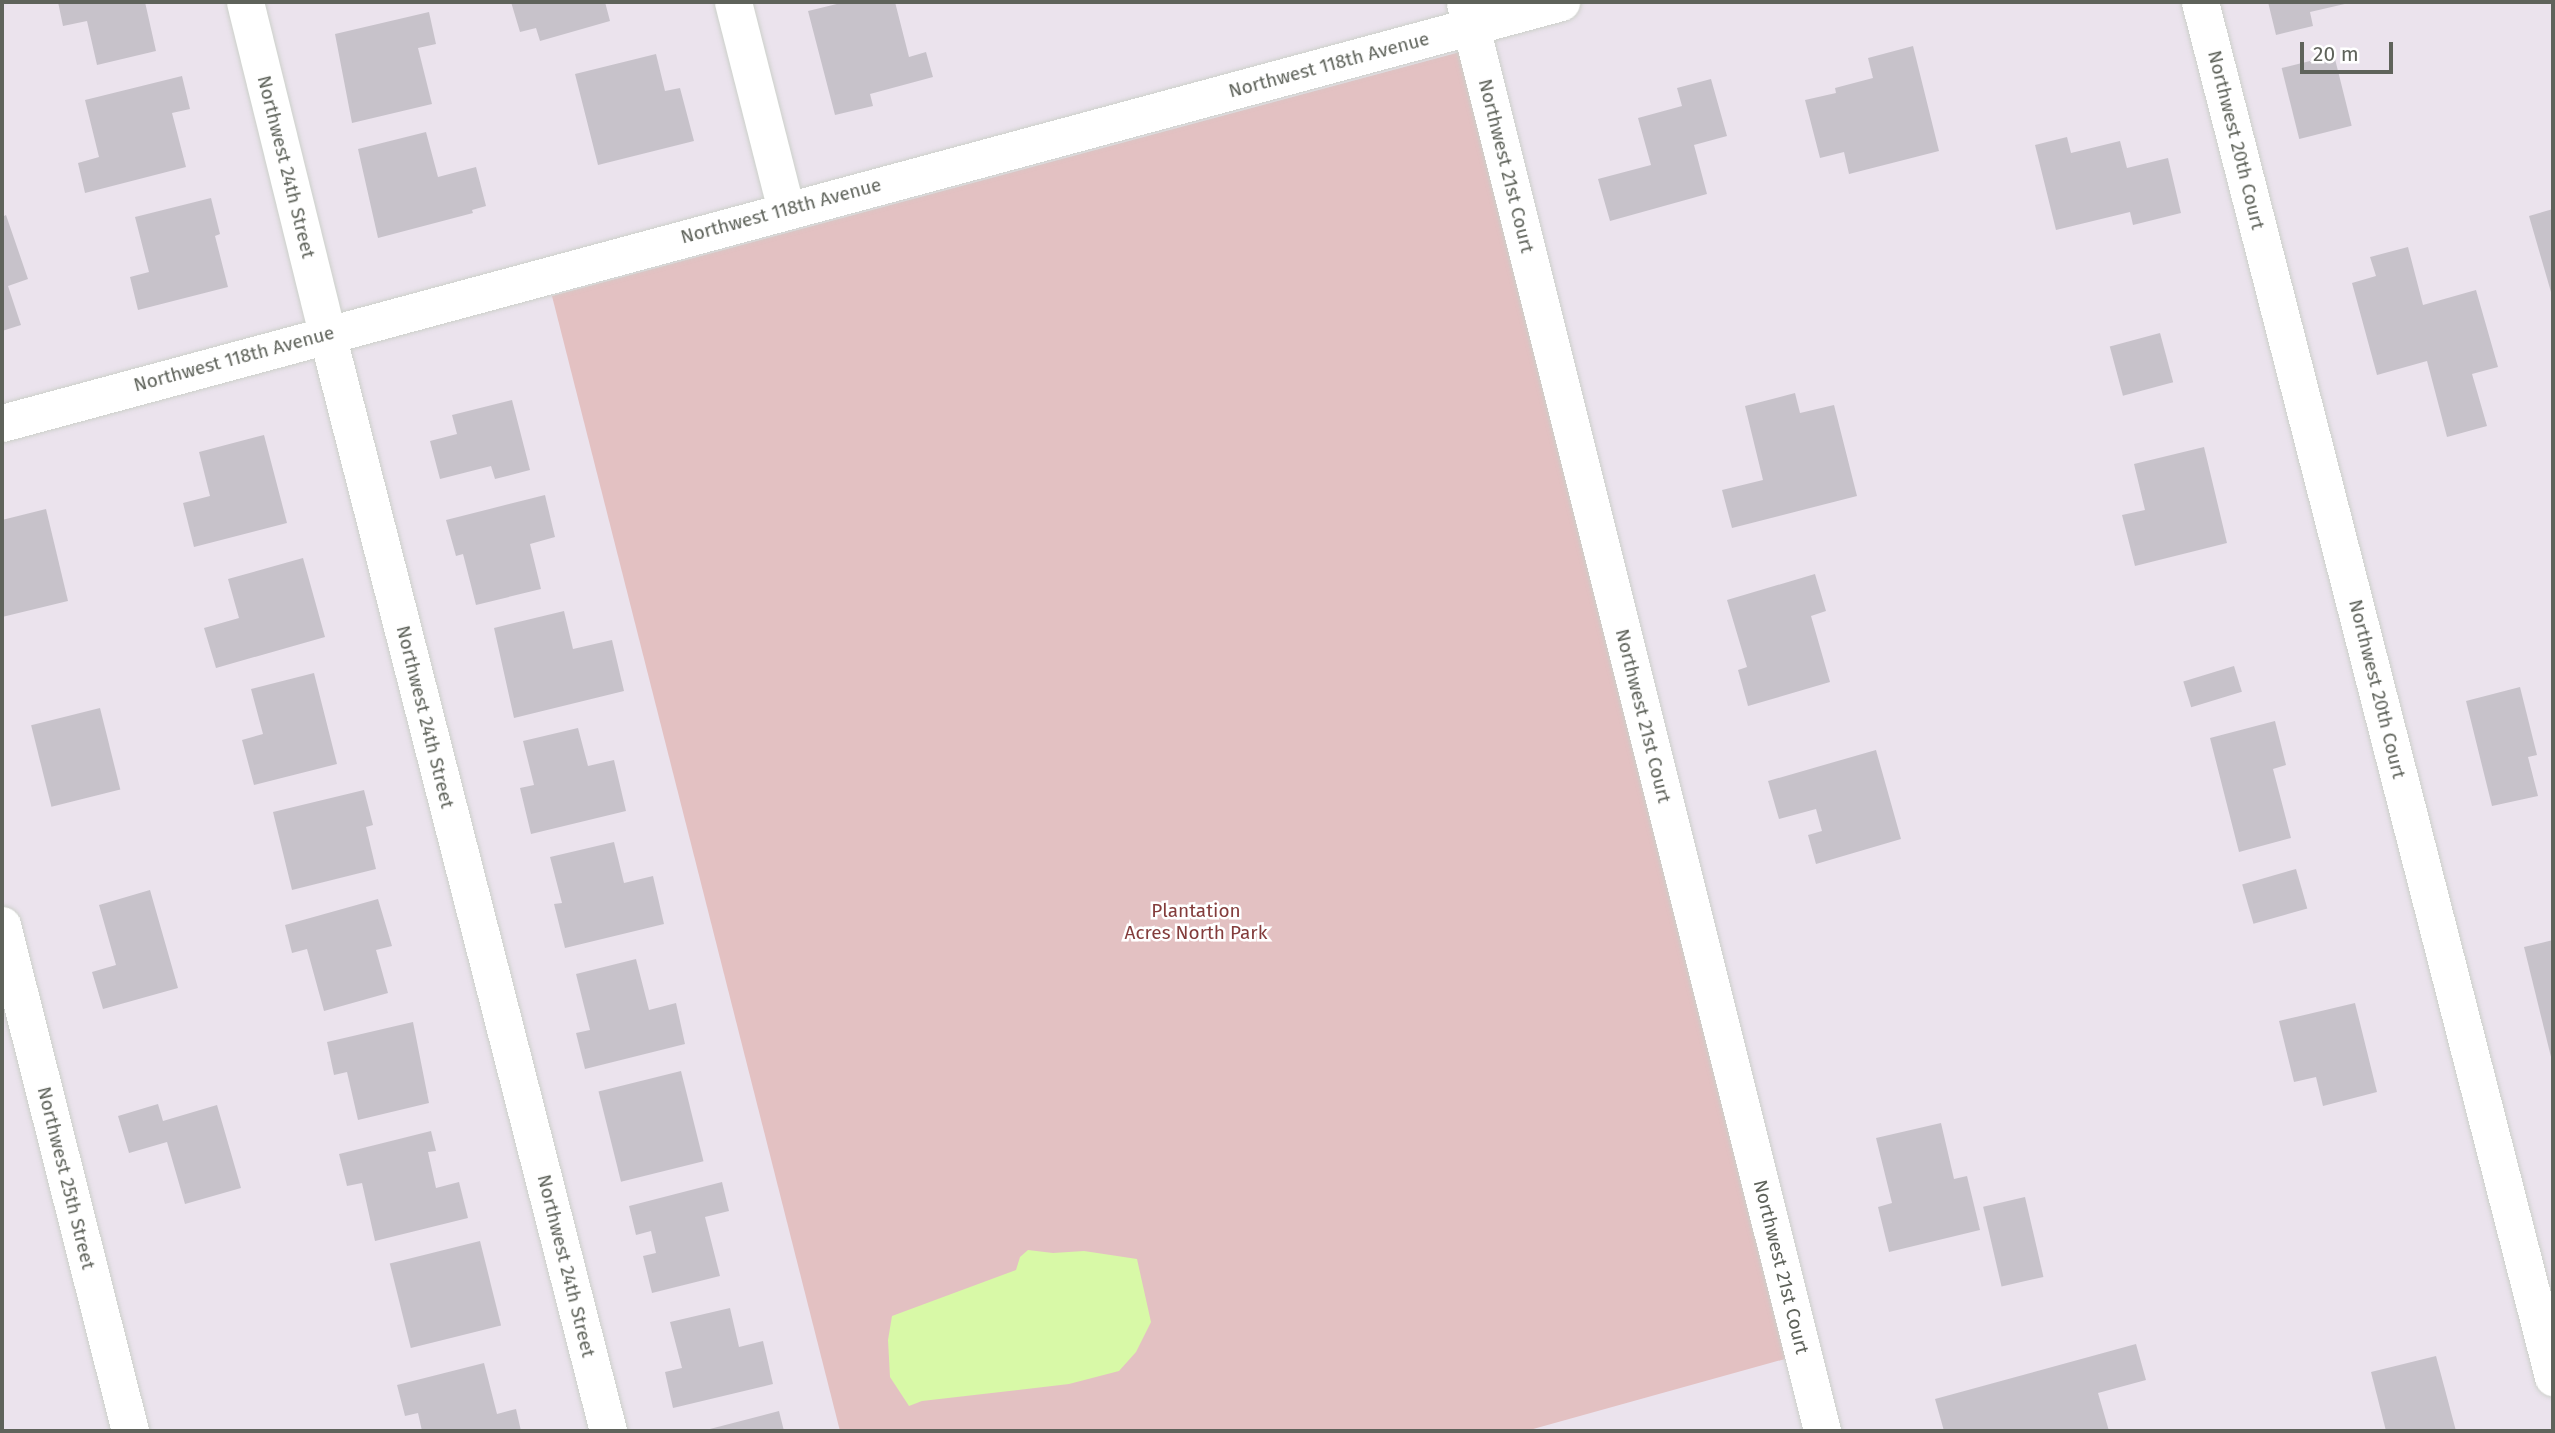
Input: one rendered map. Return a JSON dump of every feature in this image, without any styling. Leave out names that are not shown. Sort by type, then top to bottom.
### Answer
[{"type":"street","name":"Northwest 24th Street","points":[[245,2],[327,334],[608,1431]]},
{"type":"street","points":[[733,2],[786,210]]},
{"type":"street","name":"Northwest 118th Avenue","points":[[2,423],[786,210],[1467,14],[1561,2]]},
{"type":"street","name":"Northwest 20th Court","points":[[2200,2],[2553,1377]]},
{"type":"street","name":"Northwest 21st Court","points":[[1467,14],[1822,1431]]},
{"type":"street","name":"Northwest 25th Street","points":[[2,925],[130,1431]]},
{"type":"green space","name":"Plantation Acres North Park","points":[[1460,52],[1792,1357],[1526,1431],[840,1431],[552,296]]},
{"type":"shaded area","points":[[1028,1250],[1053,1253],[1084,1251],[1137,1259],[1151,1322],[1136,1352],[1119,1371],[1069,1384],[922,1401],[909,1406],[890,1377],[888,1340],[892,1316],[1016,1270],[1020,1257]]},
{"type":"building","points":[[58,2],[145,2],[156,51],[97,65],[87,21],[63,26]]},
{"type":"building","points":[[511,2],[605,2],[610,21],[540,41],[536,28],[520,32]]},
{"type":"building","points":[[845,2],[895,2],[909,57],[926,52],[933,77],[870,94],[873,106],[835,115],[808,11]]},
{"type":"building","points":[[2268,2],[2349,3],[2310,12],[2313,26],[2276,35]]},
{"type":"building","points":[[429,12],[436,44],[418,48],[432,104],[352,123],[335,34]]},
{"type":"building","points":[[1913,46],[1939,151],[1849,174],[1844,152],[1820,158],[1805,100],[1836,93],[1835,88],[1873,78],[1868,58]]},
{"type":"building","points":[[656,54],[665,91],[680,88],[694,141],[598,165],[575,74]]},
{"type":"building","points":[[2334,55],[2352,126],[2299,139],[2282,68]]},
{"type":"building","points":[[182,76],[190,109],[172,113],[186,167],[85,193],[78,163],[99,157],[85,100]]},
{"type":"building","points":[[1711,79],[1727,136],[1694,145],[1707,194],[1610,221],[1598,179],[1651,165],[1638,118],[1682,106],[1677,88]]},
{"type":"building","points":[[426,132],[438,177],[476,167],[486,206],[472,210],[473,213],[378,238],[358,149]]},
{"type":"building","points":[[2067,137],[2071,153],[2120,141],[2127,168],[2168,158],[2181,213],[2133,225],[2130,212],[2056,230],[2035,145]]},
{"type":"building","points":[[211,198],[220,234],[215,236],[228,287],[138,310],[130,277],[149,272],[135,217]]},
{"type":"building","points":[[2553,209],[2553,299],[2529,216]]},
{"type":"building","points":[[6,215],[28,279],[8,286],[21,325],[2,331],[2,217]]},
{"type":"building","points":[[2408,247],[2423,305],[2476,290],[2498,367],[2472,374],[2487,426],[2447,437],[2427,361],[2377,375],[2352,283],[2376,276],[2370,257]]},
{"type":"building","points":[[2160,333],[2173,382],[2123,396],[2110,346]]},
{"type":"building","points":[[1795,393],[1800,413],[1834,405],[1857,496],[1732,528],[1722,490],[1763,480],[1745,406]]},
{"type":"building","points":[[512,400],[530,470],[495,479],[491,466],[440,479],[430,441],[457,434],[452,415]]},
{"type":"building","points":[[264,435],[287,523],[194,547],[183,503],[210,496],[199,452]]},
{"type":"building","points":[[2204,447],[2227,543],[2135,566],[2122,515],[2145,510],[2134,464]]},
{"type":"building","points":[[545,495],[555,537],[530,544],[541,589],[476,605],[463,554],[456,556],[446,520]]},
{"type":"building","points":[[46,509],[68,601],[2,617],[2,520]]},
{"type":"building","points":[[303,558],[325,637],[216,668],[204,628],[239,618],[228,579]]},
{"type":"building","points":[[1815,574],[1826,611],[1811,616],[1830,682],[1748,706],[1738,670],[1747,667],[1727,600]]},
{"type":"building","points":[[564,611],[573,649],[612,640],[624,691],[514,718],[494,628]]},
{"type":"building","points":[[2234,666],[2242,692],[2191,707],[2183,681]]},
{"type":"building","points":[[314,673],[337,764],[254,785],[242,740],[263,734],[251,689]]},
{"type":"building","points":[[2520,687],[2537,755],[2528,757],[2538,796],[2492,806],[2466,701]]},
{"type":"building","points":[[100,708],[120,790],[51,807],[31,725]]},
{"type":"building","points":[[2275,721],[2286,765],[2273,769],[2291,838],[2239,852],[2210,738]]},
{"type":"building","points":[[578,728],[588,766],[614,760],[626,811],[531,834],[520,788],[534,785],[523,741]]},
{"type":"building","points":[[1876,750],[1901,839],[1816,864],[1808,835],[1822,831],[1816,809],[1779,819],[1768,781]]},
{"type":"building","points":[[364,790],[373,825],[366,827],[376,869],[292,890],[273,812]]},
{"type":"building","points":[[614,842],[624,883],[653,876],[664,924],[565,948],[554,904],[562,903],[550,857]]},
{"type":"building","points":[[2296,869],[2307,908],[2253,924],[2242,884]]},
{"type":"building","points":[[150,890],[178,988],[103,1009],[92,972],[116,965],[99,905]]},
{"type":"building","points":[[378,899],[392,946],[376,950],[388,993],[324,1011],[307,949],[292,953],[285,925]]},
{"type":"building","points":[[2553,940],[2553,1061],[2552,1061],[2524,947]]},
{"type":"building","points":[[636,959],[649,1010],[676,1003],[685,1044],[585,1069],[576,1033],[590,1030],[576,974]]},
{"type":"building","points":[[2355,1003],[2377,1092],[2323,1106],[2316,1077],[2294,1082],[2279,1021]]},
{"type":"building","points":[[413,1022],[429,1103],[358,1120],[347,1072],[334,1075],[327,1042]]},
{"type":"building","points":[[681,1071],[703,1161],[621,1182],[599,1092]]},
{"type":"building","points":[[158,1104],[163,1121],[217,1105],[241,1188],[185,1204],[167,1142],[129,1153],[118,1116]]},
{"type":"building","points":[[1941,1123],[1954,1179],[1967,1176],[1980,1230],[1889,1252],[1878,1207],[1892,1203],[1876,1138]]},
{"type":"building","points":[[431,1131],[436,1151],[428,1152],[436,1188],[459,1182],[468,1218],[375,1241],[362,1183],[347,1186],[339,1154]]},
{"type":"building","points":[[722,1182],[729,1211],[705,1217],[720,1276],[652,1293],[643,1256],[656,1253],[651,1231],[636,1235],[629,1206]]},
{"type":"building","points":[[2025,1197],[2043,1277],[2002,1287],[1983,1207]]},
{"type":"building","points":[[480,1241],[501,1325],[411,1348],[390,1263]]},
{"type":"building","points":[[730,1308],[739,1347],[763,1341],[773,1384],[673,1408],[665,1372],[682,1368],[670,1322]]},
{"type":"building","points":[[2136,1344],[2146,1380],[2098,1393],[2109,1431],[1944,1431],[1935,1399]]},
{"type":"building","points":[[2436,1356],[2456,1431],[2386,1431],[2371,1372]]},
{"type":"building","points":[[484,1363],[497,1414],[516,1409],[521,1431],[422,1431],[418,1413],[405,1416],[397,1385]]},
{"type":"building","points":[[779,1411],[784,1431],[706,1431],[706,1430]]}]
